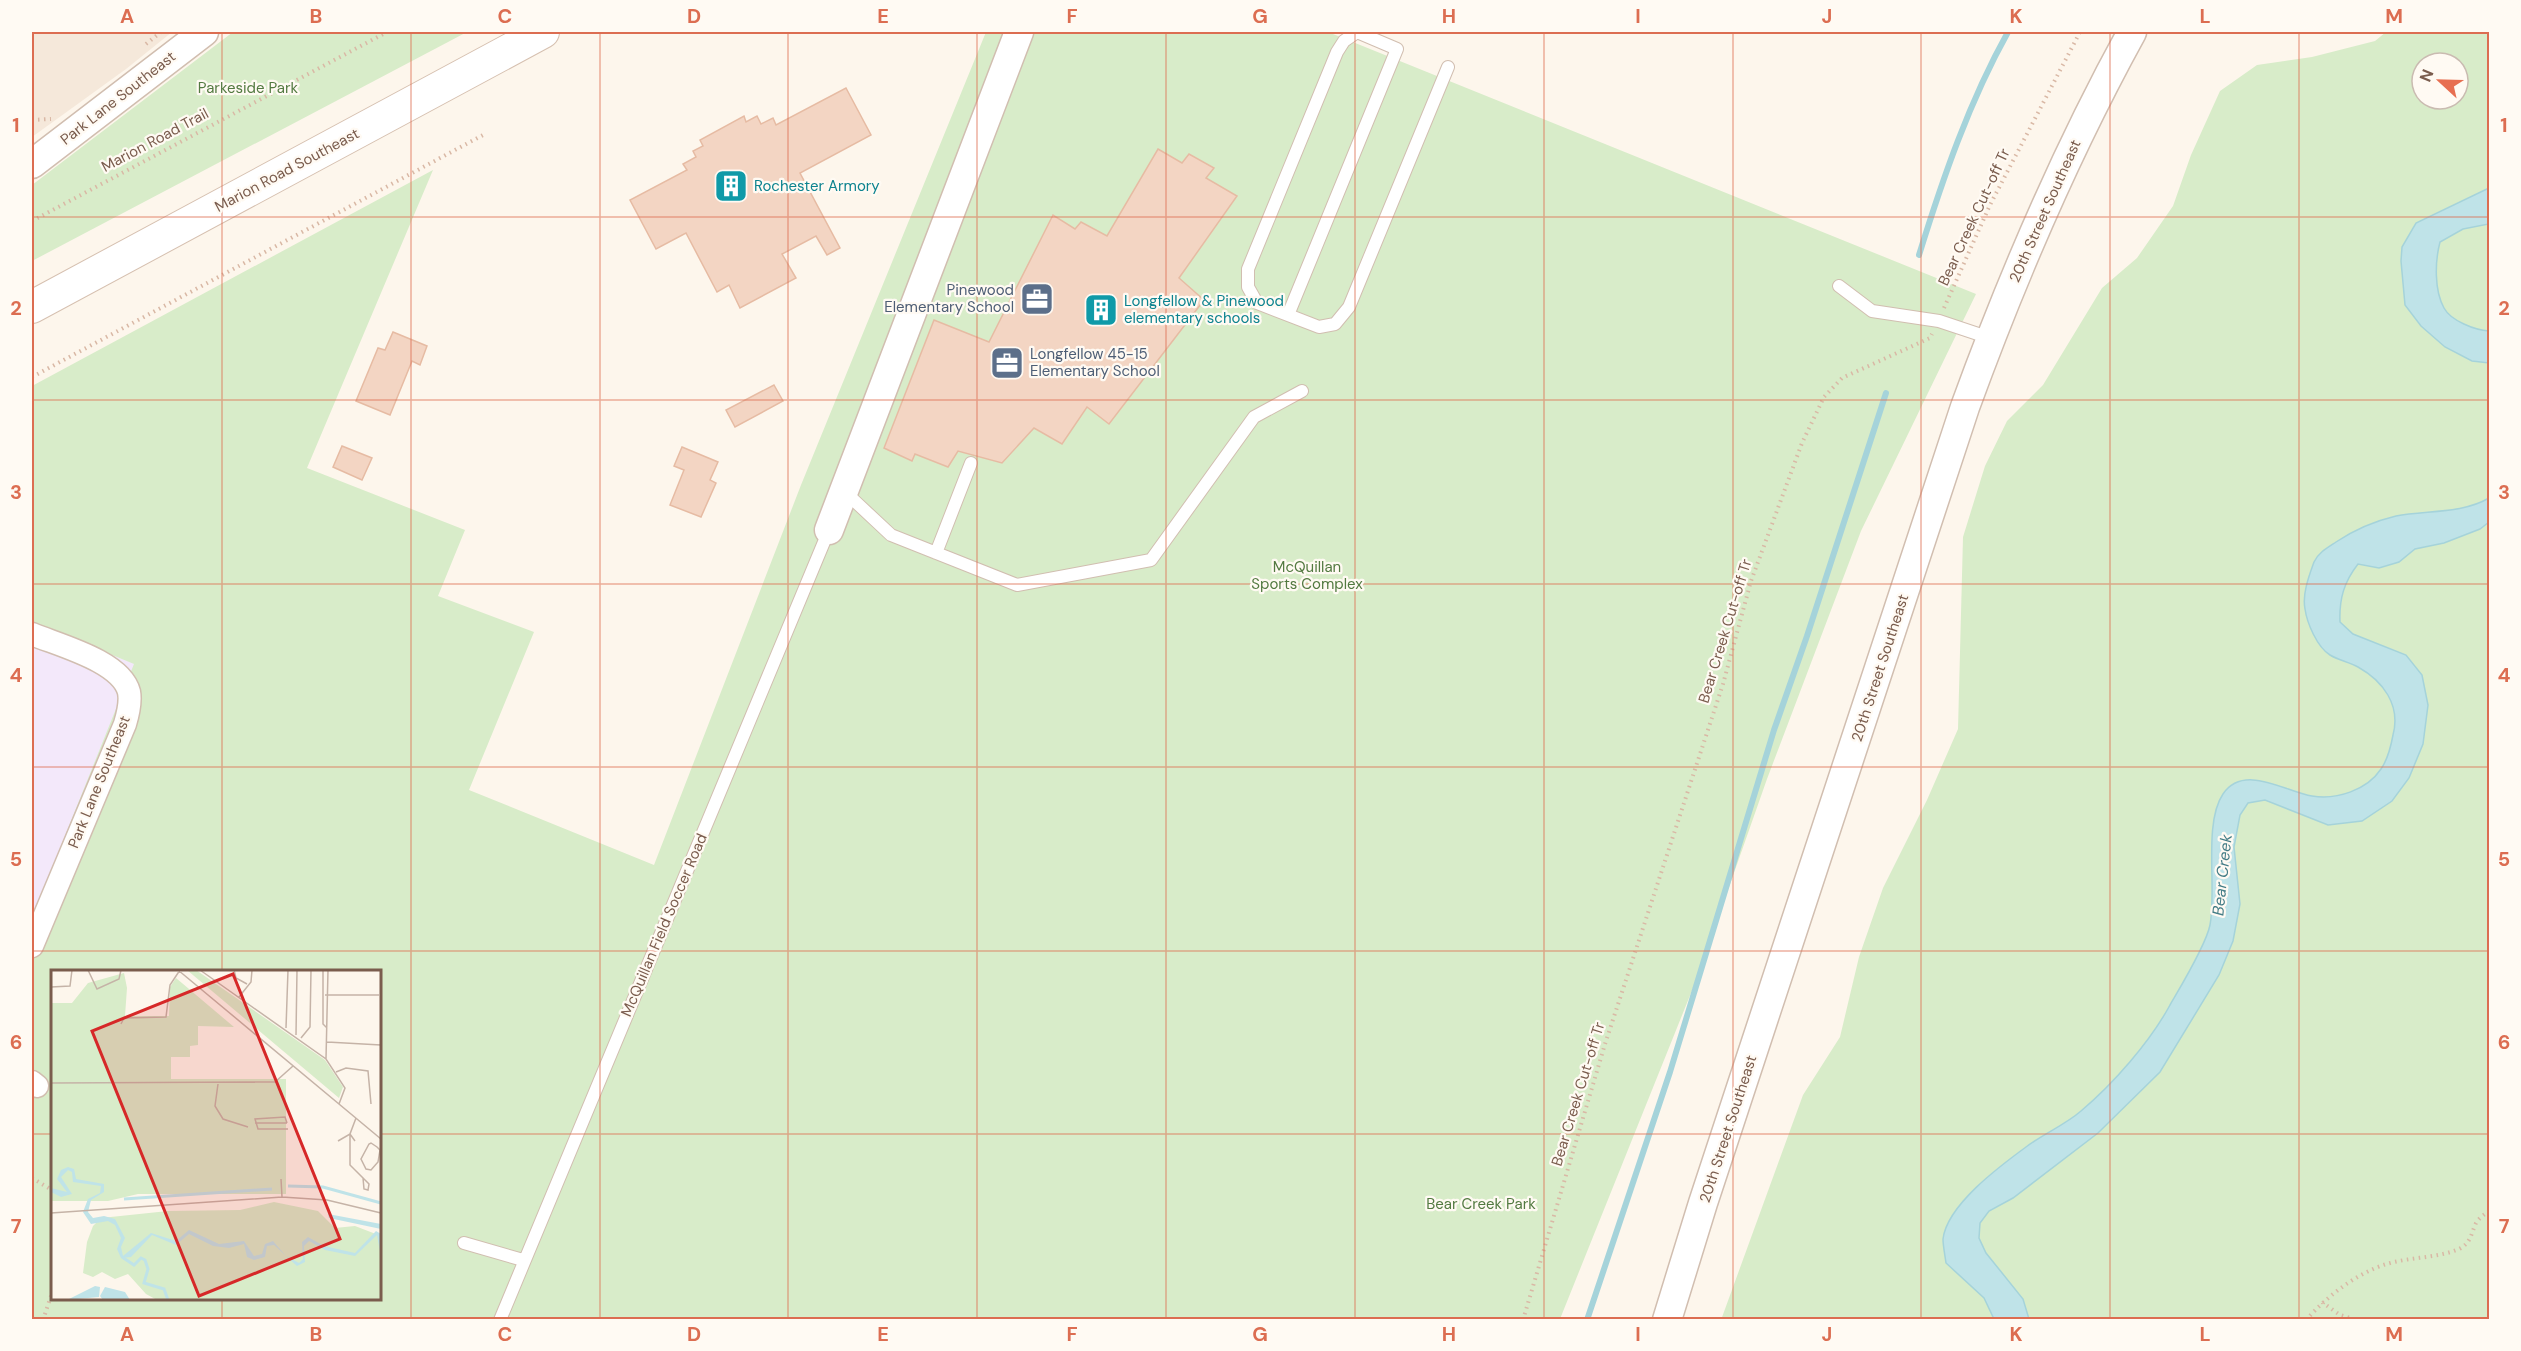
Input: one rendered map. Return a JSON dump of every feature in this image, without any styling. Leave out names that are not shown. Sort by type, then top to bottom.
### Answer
[{"type":"main road","name":"Marion Road Southeast","points":[[32,307],[543,32]]},
{"type":"street","name":"Park Lane Southeast","points":[[32,164],[204,32]]},
{"type":"street","points":[[829,530],[1019,32]]},
{"type":"street","name":"20th Street Southeast","points":[[1667,1320],[1703,1203],[1937,490],[1990,338],[2061,171],[2132,32]]},
{"type":"street","name":"Park Lane Southeast","points":[[32,634],[101,663],[124,681],[129,693],[129,710],[32,946]]},
{"type":"lane","points":[[1288,315],[1397,49],[1357,32],[1344,41],[1328,74],[1248,269],[1248,286],[1257,303],[1288,315],[1319,327],[1335,324],[1349,307],[1448,67]]},
{"type":"lane","points":[[1839,286],[1872,311],[1939,321],[1990,338]]},
{"type":"lane","points":[[844,491],[891,535],[1017,585],[1151,561],[1254,417],[1302,391]]},
{"type":"lane","points":[[936,553],[971,463]]},
{"type":"lane","name":"McQuillan Field Soccer Road","points":[[500,1320],[523,1260],[829,530]]},
{"type":"lane","points":[[464,1243],[523,1260]]},
{"type":"path","name":"Marion Road Trail","points":[[32,221],[387,32]]},
{"type":"path","name":"Bear Creek Cut-off Tr","points":[[1523,1320],[1605,1044],[1723,684],[1751,581],[1802,443],[1824,397],[1842,378],[1930,338],[1990,205],[2080,32]]},
{"type":"path","points":[[32,377],[483,135]]},
{"type":"path","points":[[32,1178],[51,1189]]},
{"type":"path","points":[[2306,1320],[2322,1302],[2380,1267],[2397,1261],[2459,1249],[2469,1241],[2477,1221],[2490,1210]]},
{"type":"path","points":[[43,1320],[51,1296]]},
{"type":"path","points":[[2322,1302],[2340,1315],[2357,1320]]},
{"type":"shaded area","points":[[32,32],[172,32],[126,69],[32,137]]},
{"type":"shaded area","points":[[32,622],[135,664],[32,918]]},
{"type":"green space","name":"Parkeside Park","points":[[233,32],[467,32],[32,261],[32,185]]},
{"type":"green space","name":"McQuillan Sports Complex","points":[[986,32],[1328,32],[1976,294],[1861,531],[1767,779],[1697,978],[1560,1319],[32,1320],[32,918],[134,664],[32,622],[32,386],[433,170],[307,468],[465,530],[438,596],[534,632],[469,790],[654,865],[801,485]]},
{"type":"green space","points":[[2386,32],[2489,32],[2489,1319],[1721,1320],[1803,1095],[1840,1037],[1859,957],[1883,888],[1927,800],[1958,729],[1963,537],[1985,466],[2007,421],[2043,385],[2102,288],[2137,258],[2173,206],[2191,155],[2220,91],[2257,65],[2312,57],[2375,41]]},
{"type":"water","points":[[2489,188],[2489,224],[2463,229],[2440,242],[2436,275],[2438,293],[2447,313],[2464,324],[2489,331],[2489,363],[2472,361],[2445,347],[2421,326],[2405,305],[2401,261],[2402,247],[2416,223]]},
{"type":"water","name":"Bear Creek","points":[[2489,498],[2489,522],[2480,529],[2444,543],[2415,549],[2399,562],[2379,568],[2358,564],[2353,571],[2343,591],[2340,622],[2353,634],[2406,655],[2422,675],[2428,705],[2423,744],[2409,778],[2392,801],[2362,821],[2328,825],[2265,800],[2248,803],[2240,815],[2234,847],[2240,904],[2233,941],[2219,975],[2160,1072],[2098,1133],[2013,1198],[1989,1211],[1980,1223],[1979,1238],[1986,1253],[2023,1299],[2029,1319],[1994,1319],[1984,1298],[1946,1263],[1943,1239],[1947,1226],[1964,1200],[1989,1175],[2033,1142],[2075,1116],[2093,1100],[2130,1062],[2162,1019],[2208,933],[2212,911],[2212,839],[2217,807],[2223,794],[2232,785],[2254,780],[2312,796],[2341,795],[2368,783],[2386,761],[2395,724],[2388,695],[2367,673],[2325,651],[2313,634],[2308,621],[2304,597],[2314,562],[2323,551],[2343,538],[2380,520],[2467,507]]},
{"type":"building","name":"Rochester Armory","points":[[846,88],[871,135],[800,173],[840,248],[827,255],[816,236],[782,254],[796,278],[740,308],[729,285],[717,292],[686,233],[656,249],[630,200],[687,170],[683,164],[696,157],[693,151],[703,146],[700,140],[744,116],[746,122],[757,116],[761,124],[773,118],[776,125]]},
{"type":"building","name":"Longfellow & Pinewood elementary schools","points":[[1158,149],[1182,163],[1189,154],[1214,168],[1206,178],[1237,196],[1179,278],[1204,300],[1109,424],[1087,407],[1062,444],[1034,428],[1002,463],[958,451],[948,467],[915,454],[912,461],[884,448],[934,320],[989,342],[1053,215],[1075,229],[1081,222],[1107,236]]},
{"type":"building","points":[[393,332],[427,346],[420,365],[412,361],[390,415],[356,401],[378,348],[385,350]]},
{"type":"building","points":[[774,385],[783,401],[735,427],[726,410]]},
{"type":"building","points":[[342,446],[372,458],[362,480],[333,467]]},
{"type":"building","points":[[682,447],[718,462],[710,480],[716,483],[701,517],[670,505],[684,470],[674,466]]},
{"type":"waterway","points":[[1919,255],[1969,113],[2008,32]]},
{"type":"waterway","points":[[1587,1320],[1670,1072],[1774,730],[1886,393]]},
{"type":"place","name":"Rochester Armory","points":[[731,186]]},
{"type":"place","name":"Pinewood Elementary School","points":[[1037,299]]},
{"type":"place","name":"Longfellow & Pinewood elementary schools","points":[[1101,310]]},
{"type":"place","name":"Longfellow 45-15 Elementary School","points":[[1007,363]]},
{"type":"park label","name":"Bear Creek Park","points":[[1481,1204]]}]
